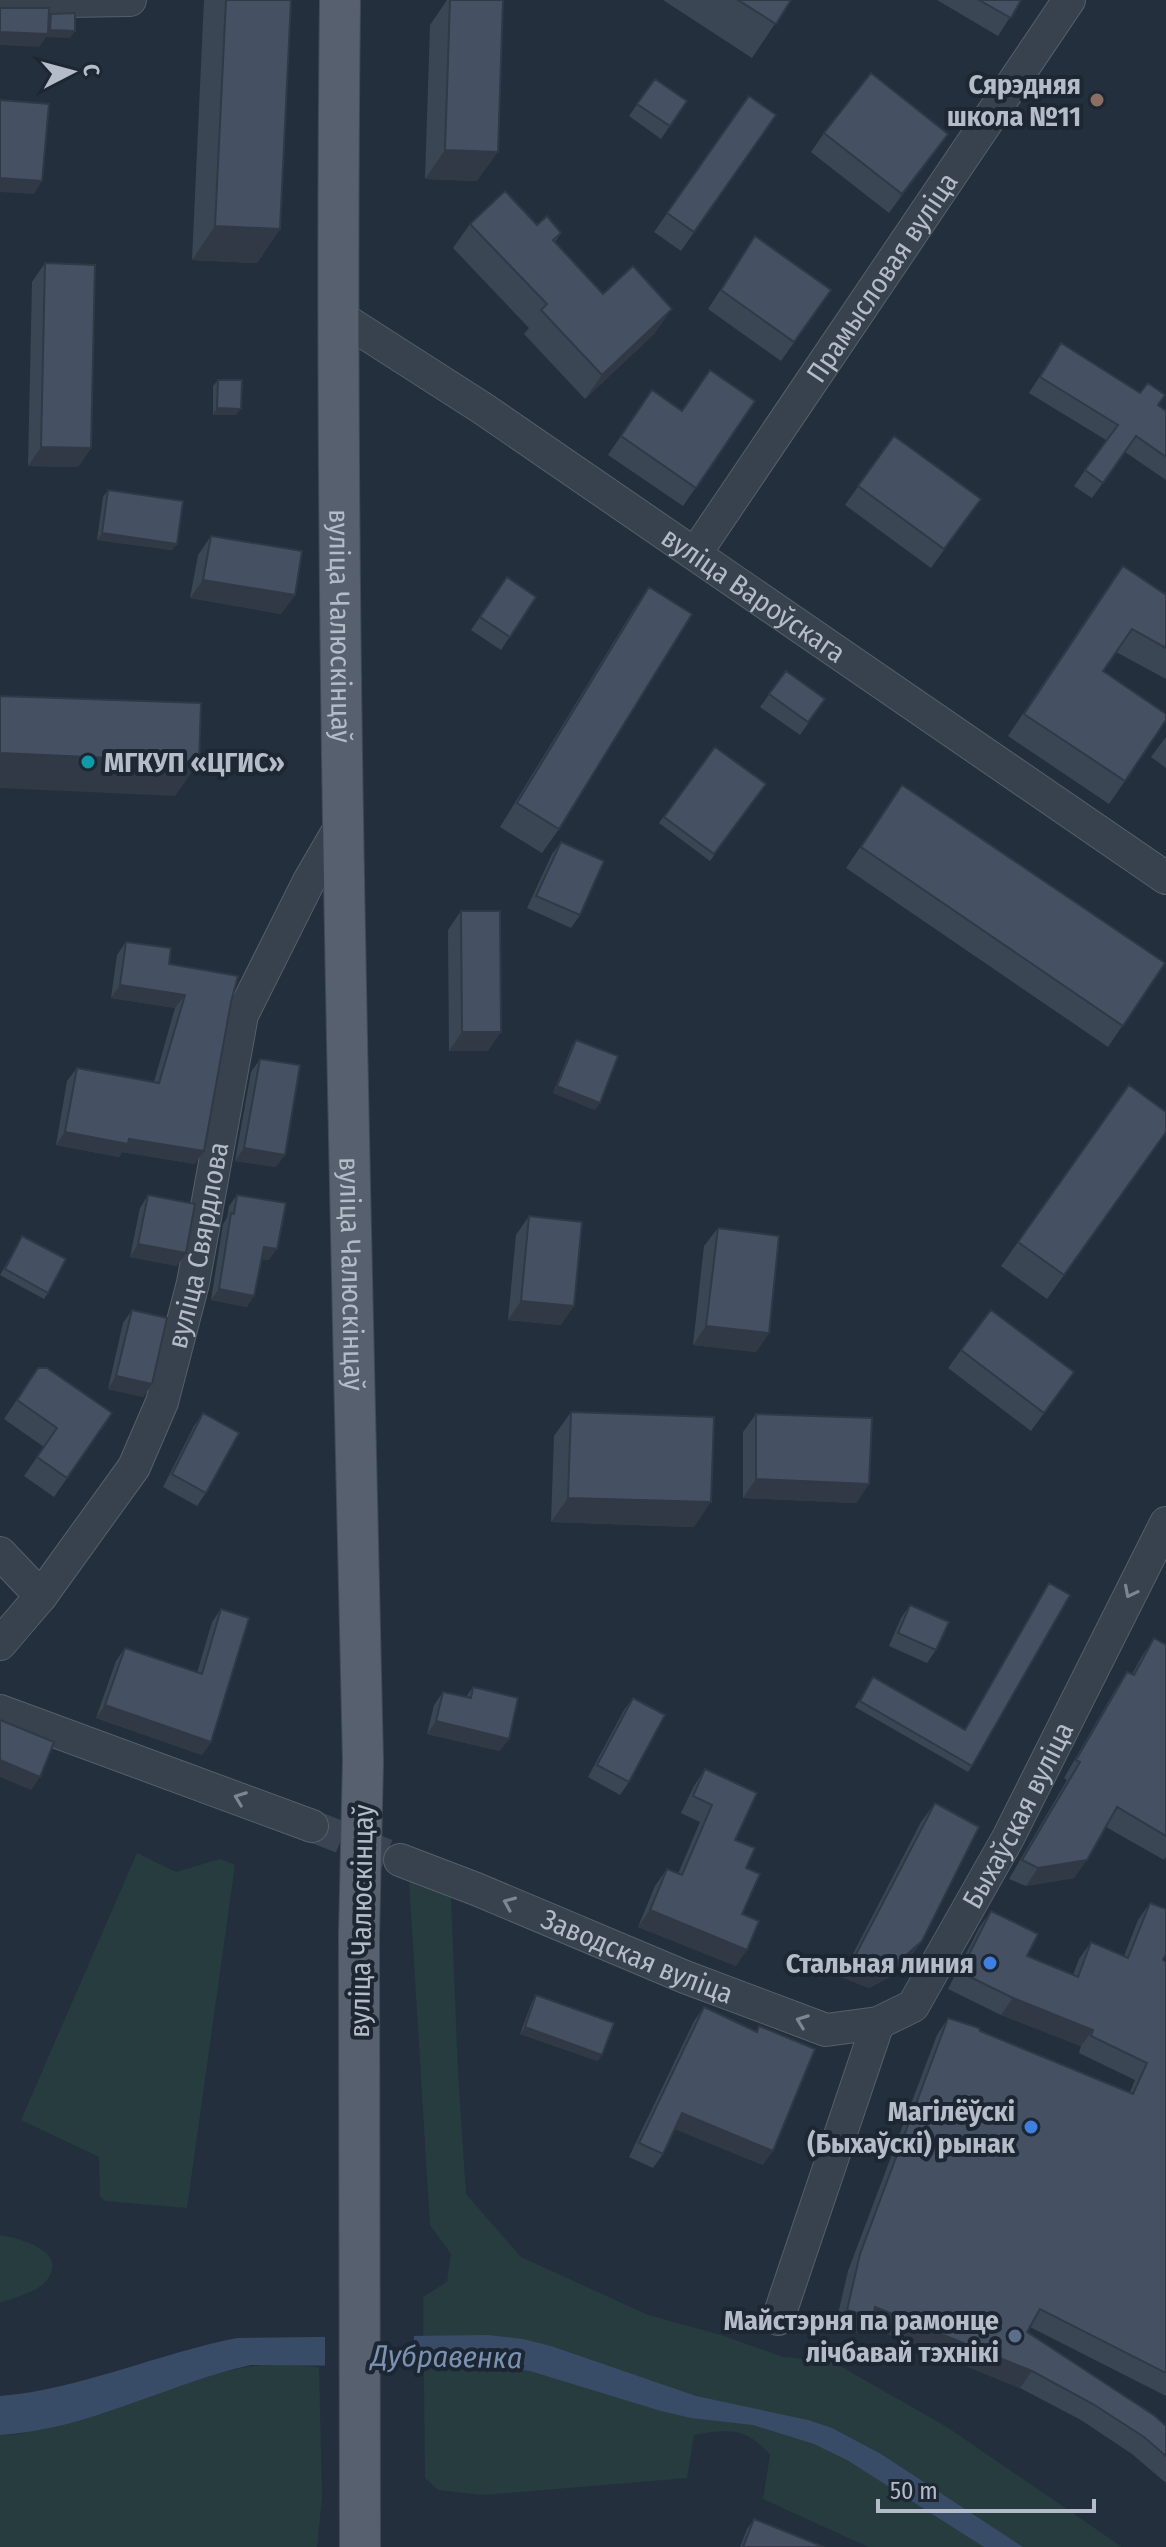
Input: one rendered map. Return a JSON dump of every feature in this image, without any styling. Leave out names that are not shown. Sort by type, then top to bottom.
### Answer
[{"type":"main road","name":"вуліца Чалюскінцаў","points":[[340,0],[337,315],[363,1762],[359,1935],[360,2547]]},
{"type":"street","points":[[0,2],[130,0]]},
{"type":"street","name":"Прамысловая вуліца","points":[[695,554],[1069,0]]},
{"type":"street","name":"вуліца Вароўскага","points":[[337,315],[482,408],[1166,878]]},
{"type":"street","name":"вуліца Свярдлова","points":[[0,1644],[41,1596],[134,1467],[162,1402],[193,1283],[242,1015],[309,881],[345,819]]},
{"type":"street","name":"Быхаўская вуліца","points":[[878,2023],[913,2006],[1008,1838],[1166,1523]]},
{"type":"street","points":[[0,1553],[41,1596]]},
{"type":"street","points":[[0,1711],[312,1826]]},
{"type":"street","name":"Заводская вуліца","points":[[400,1860],[685,1977],[826,2030],[878,2023]]},
{"type":"street","points":[[778,2319],[878,2023]]},
{"type":"green space","points":[[137,1853],[176,1872],[220,1859],[235,1865],[187,2208],[105,2201],[100,2196],[99,2157],[21,2120]]},
{"type":"green space","points":[[409,1880],[451,1898],[466,2194],[521,2257],[648,2315],[721,2335],[783,2357],[831,2361],[947,2427],[1122,2547],[868,2547],[763,2499],[770,2455],[753,2439],[727,2431],[694,2435],[687,2478],[483,2495],[438,2490],[425,2478],[423,2297],[447,2282],[451,2254],[430,2225]]},
{"type":"green space","points":[[0,2235],[29,2243],[47,2253],[52,2270],[47,2280],[37,2288],[0,2303]]},
{"type":"green space","points":[[278,2364],[319,2367],[322,2497],[317,2547],[0,2547],[0,2435],[19,2434],[227,2371]]},
{"type":"water","name":"Дубравенка","points":[[488,2335],[551,2346],[696,2396],[832,2428],[881,2454],[1023,2547],[984,2547],[847,2460],[814,2444],[753,2425],[691,2418],[661,2411],[530,2371],[500,2367],[251,2365],[64,2425],[0,2435],[0,2396],[59,2387],[237,2338]]},
{"type":"pier","points":[[414,2332],[414,2372],[325,2371],[325,2333]]},
{"type":"building","points":[[226,0],[291,0],[280,229],[215,226]]},
{"type":"building","points":[[450,0],[503,0],[498,152],[445,150]]},
{"type":"building","points":[[738,0],[791,0],[776,24]]},
{"type":"building","points":[[979,0],[1021,0],[1011,18]]},
{"type":"building","points":[[0,8],[49,8],[48,34],[0,32]]},
{"type":"building","points":[[75,13],[75,31],[50,30],[51,14]]},
{"type":"building","points":[[871,73],[948,134],[902,194],[824,133]]},
{"type":"building","points":[[655,79],[687,101],[670,126],[637,104]]},
{"type":"building","points":[[749,96],[776,115],[694,232],[667,213]]},
{"type":"building","points":[[0,100],[49,104],[42,181],[0,178]]},
{"type":"building","points":[[505,191],[537,225],[547,216],[561,233],[553,240],[603,294],[633,266],[672,309],[602,375],[541,310],[547,304],[470,224]]},
{"type":"building","points":[[755,236],[831,290],[794,342],[721,290]]},
{"type":"building","points":[[45,263],[95,265],[91,448],[41,447]]},
{"type":"building","points":[[1061,343],[1140,393],[1148,383],[1165,395],[1158,405],[1166,411],[1166,457],[1136,436],[1103,483],[1085,470],[1118,425],[1040,377]]},
{"type":"building","points":[[710,370],[755,401],[696,488],[621,436],[652,390],[682,411]]},
{"type":"building","points":[[218,380],[242,380],[241,409],[217,408]]},
{"type":"building","points":[[894,436],[981,499],[944,549],[858,486]]},
{"type":"building","points":[[108,490],[183,501],[177,544],[102,533]]},
{"type":"building","points":[[211,536],[302,551],[295,595],[203,580]]},
{"type":"building","points":[[1123,566],[1166,595],[1166,648],[1132,629],[1103,671],[1166,714],[1166,720],[1125,781],[1024,714]]},
{"type":"building","points":[[507,577],[536,597],[510,637],[480,617]]},
{"type":"building","points":[[649,587],[692,614],[559,829],[517,803]]},
{"type":"building","points":[[786,671],[825,699],[808,722],[769,694]]},
{"type":"building","points":[[0,696],[201,703],[199,762],[0,753]]},
{"type":"building","points":[[715,747],[766,784],[714,854],[664,817]]},
{"type":"building","points":[[902,785],[1165,963],[1123,1026],[861,847]]},
{"type":"building","points":[[561,842],[604,861],[580,915],[536,896]]},
{"type":"building","points":[[461,911],[500,911],[501,1032],[462,1032]]},
{"type":"building","points":[[126,942],[171,948],[169,964],[238,976],[204,1151],[129,1139],[128,1144],[65,1132],[77,1068],[159,1083],[185,995],[120,985]]},
{"type":"building","points":[[576,1040],[618,1056],[600,1103],[557,1086]]},
{"type":"building","points":[[260,1059],[300,1065],[285,1155],[244,1148]]},
{"type":"building","points":[[1129,1085],[1166,1112],[1166,1132],[1064,1275],[1018,1242]]},
{"type":"building","points":[[148,1195],[195,1204],[186,1253],[138,1244]]},
{"type":"building","points":[[237,1195],[286,1203],[277,1249],[264,1247],[254,1296],[219,1289],[231,1213],[234,1214]]},
{"type":"building","points":[[529,1216],[582,1222],[574,1306],[521,1301]]},
{"type":"building","points":[[718,1228],[779,1236],[769,1333],[706,1326]]},
{"type":"building","points":[[22,1236],[66,1259],[48,1293],[5,1269]]},
{"type":"building","points":[[132,1310],[167,1318],[152,1384],[116,1376]]},
{"type":"building","points":[[991,1310],[1074,1372],[1044,1413],[961,1350]]},
{"type":"building","points":[[38,1368],[47,1368],[112,1413],[67,1478],[37,1457],[57,1428],[17,1400]]},
{"type":"building","points":[[571,1412],[714,1417],[711,1502],[568,1498]]},
{"type":"building","points":[[203,1413],[239,1433],[206,1493],[172,1474]]},
{"type":"building","points":[[756,1414],[872,1418],[869,1484],[756,1479]]},
{"type":"building","points":[[1049,1583],[1070,1595],[972,1766],[860,1701],[873,1677],[965,1730]]},
{"type":"building","points":[[910,1605],[949,1622],[936,1650],[898,1633]]},
{"type":"building","points":[[221,1609],[249,1618],[211,1742],[105,1705],[125,1648],[202,1674]]},
{"type":"building","points":[[1154,1638],[1166,1645],[1166,1836],[1117,1807],[1087,1860],[1038,1868],[1022,1860],[1080,1762],[1076,1760],[1127,1672],[1134,1675]]},
{"type":"building","points":[[473,1687],[518,1698],[509,1739],[436,1721],[443,1692],[471,1698]]},
{"type":"building","points":[[633,1698],[665,1715],[629,1782],[597,1765]]},
{"type":"building","points":[[0,1720],[54,1742],[40,1777],[0,1760]]},
{"type":"building","points":[[705,1769],[757,1793],[735,1840],[755,1848],[746,1868],[760,1874],[742,1914],[759,1921],[747,1950],[650,1910],[667,1869],[682,1875],[712,1805],[693,1796]]},
{"type":"building","points":[[935,1803],[979,1827],[922,1941],[903,1958],[882,1969],[854,1958]]},
{"type":"building","name":"Магілёўскі (Быхаўскі) рынак","points":[[1150,1903],[1166,1909],[1166,1954],[1163,1960],[1166,1962],[1166,2373],[1040,2309],[1027,2332],[1155,2416],[1166,2426],[1166,2456],[1144,2437],[1093,2404],[1032,2371],[875,2307],[873,2317],[847,2310],[860,2254],[948,2018],[979,2028],[1133,2094],[1147,2063],[1091,2036],[1093,2030],[1013,1998],[960,1972],[991,1911],[1038,1934],[1027,1956],[1078,1977],[1091,1942],[1128,1958]]},
{"type":"building","points":[[536,1995],[614,2023],[602,2055],[525,2027]]},
{"type":"building","points":[[704,2007],[757,2032],[759,2026],[815,2049],[773,2151],[682,2113],[663,2154],[639,2143]]},
{"type":"building","points":[[754,2519],[824,2547],[743,2547]]},
{"type":"tunnel","points":[[312,1826],[400,1860]]},
{"type":"place","name":"Сярэдняя школа №11","points":[[1097,100]]},
{"type":"place","name":"МГКУП «ЦГИС»","points":[[88,762]]},
{"type":"place","name":"Стальная линия","points":[[990,1963]]},
{"type":"place","name":"Магілёўскі (Быхаўскі) рынак","points":[[1031,2127]]},
{"type":"place","name":"Майстэрня па рамонце лічбавай тэхнікі","points":[[1015,2336]]}]
